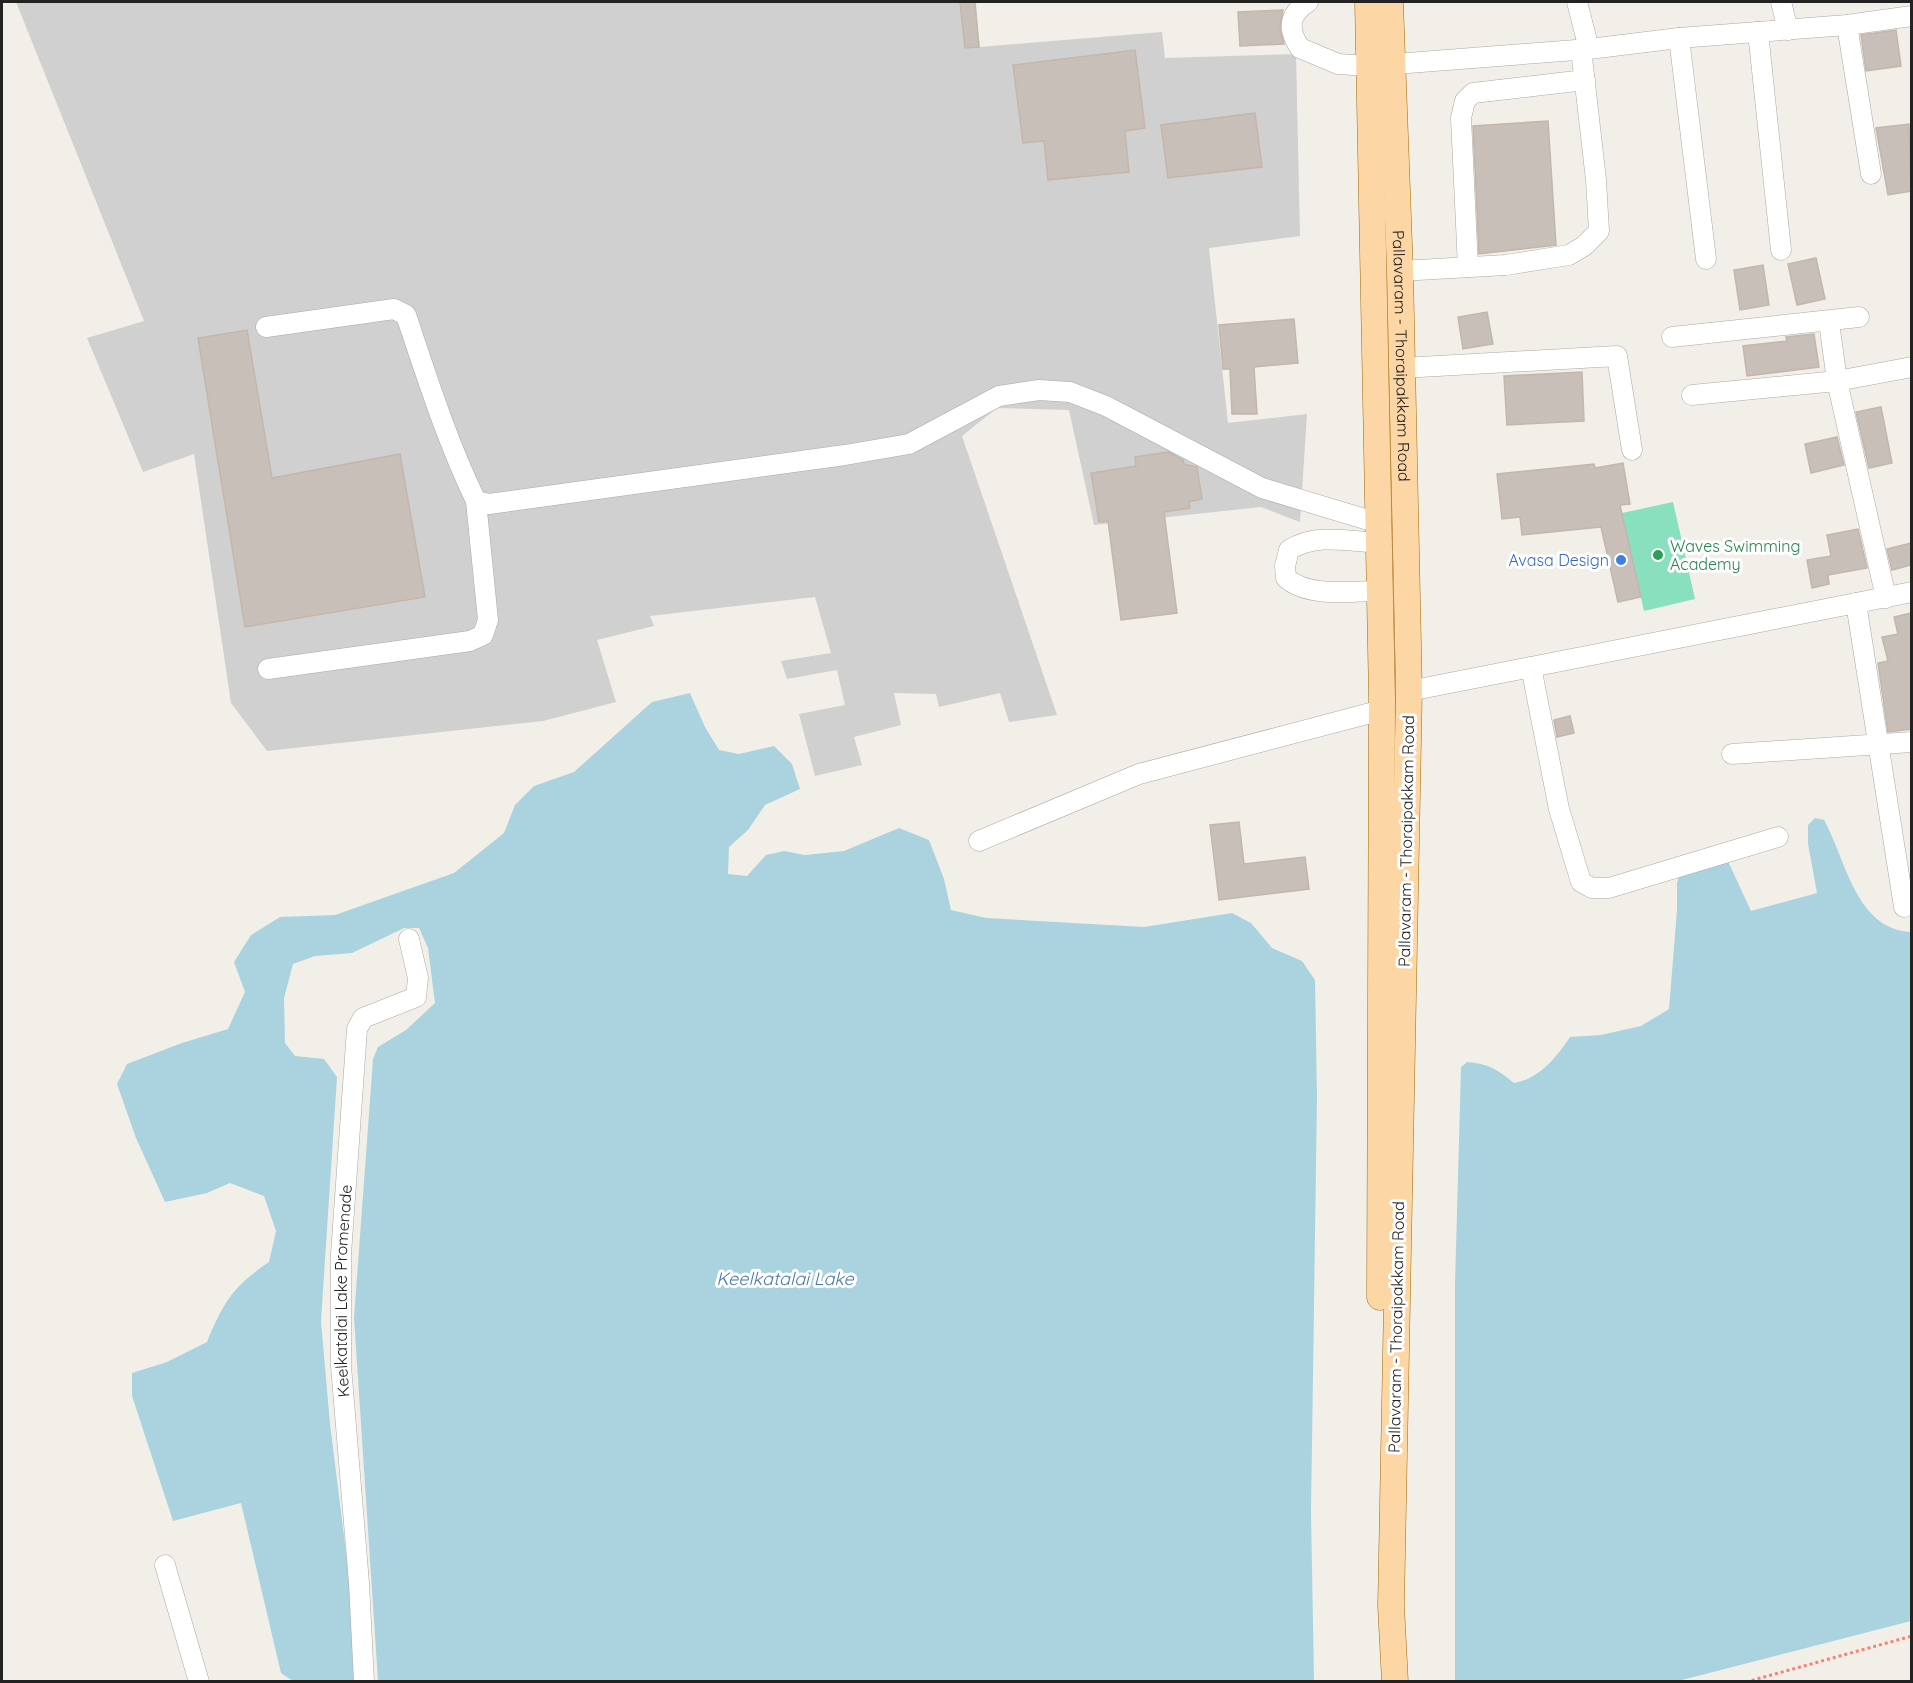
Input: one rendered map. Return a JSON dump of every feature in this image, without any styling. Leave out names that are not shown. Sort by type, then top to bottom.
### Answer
[{"type":"main road","name":"Pallavaram - Thoraipakkam Road","points":[[1368,2],[1380,67],[1400,271],[1409,691],[1391,1594],[1395,1682]]},
{"type":"main road","name":"Pallavaram - Thoraipakkam Road","points":[[1381,1682],[1378,1618],[1382,710],[1378,533],[1380,67],[1390,2]]},
{"type":"street","points":[[1308,2],[1292,19],[1291,30],[1300,48],[1338,64],[1380,67],[1585,49],[1679,38],[1847,25],[1911,16],[1908,2]]},
{"type":"street","points":[[1400,271],[1506,265],[1569,255],[1584,246],[1599,231],[1585,80],[1585,49],[1577,2]]},
{"type":"street","points":[[1781,2],[1788,30]]},
{"type":"street","points":[[1847,25],[1871,174]]},
{"type":"street","points":[[1758,32],[1781,250]]},
{"type":"street","points":[[1679,38],[1706,259]]},
{"type":"street","points":[[1468,267],[1461,118],[1465,101],[1473,93],[1585,80]]},
{"type":"street","points":[[266,327],[394,309],[406,315],[442,422],[476,501],[488,620],[483,635],[470,641],[268,669]]},
{"type":"street","points":[[1672,337],[1859,317]]},
{"type":"street","points":[[1829,322],[1837,381],[1886,598]]},
{"type":"street","points":[[1402,368],[1617,356],[1632,450]]},
{"type":"street","points":[[1692,395],[1837,381],[1911,367]]},
{"type":"street","points":[[476,501],[501,503],[909,444],[999,396],[1039,390],[1070,392],[1106,406],[1262,488],[1378,533]]},
{"type":"street","points":[[1378,533],[1303,541],[1289,550],[1285,566],[1286,578],[1295,586],[1313,590],[1380,591]]},
{"type":"street","points":[[1409,691],[1911,592]]},
{"type":"street","points":[[1856,603],[1904,906]]},
{"type":"street","points":[[1531,667],[1560,809],[1581,882],[1592,888],[1609,888],[1778,837]]},
{"type":"street","points":[[979,841],[1139,774],[1382,710]]},
{"type":"street","points":[[1732,754],[1880,746],[1911,742]]},
{"type":"street","name":"Keelkatalai Lake Promenade","points":[[364,1682],[359,1583],[341,1366],[341,1254],[357,1029],[363,1018],[416,997],[418,978],[408,939]]},
{"type":"street","points":[[165,1565],[199,1682]]},
{"type":"path","points":[[1746,1682],[1911,1636]]},
{"type":"shaded area","points":[[16,2],[974,2],[980,47],[1162,32],[1165,58],[1296,54],[1300,236],[1209,248],[1228,423],[1307,414],[1300,522],[1261,507],[1094,525],[1069,410],[997,408],[962,436],[1057,715],[1009,722],[1000,693],[939,707],[936,694],[894,693],[901,725],[854,737],[862,765],[815,776],[799,714],[845,705],[837,670],[787,679],[781,661],[831,653],[815,597],[650,616],[654,626],[597,640],[616,702],[543,721],[267,751],[231,703],[194,454],[143,472],[87,338],[144,321]]},
{"type":"green space","name":"Waves Swimming Academy","points":[[1673,502],[1695,599],[1644,611],[1622,513]]},
{"type":"water","name":"Keelkatalai Lake","points":[[690,693],[705,727],[719,750],[739,754],[774,746],[792,764],[800,789],[765,805],[748,830],[729,847],[728,874],[747,876],[766,855],[784,851],[805,855],[844,851],[899,828],[929,840],[944,879],[951,910],[986,918],[1144,927],[1232,913],[1251,923],[1272,948],[1302,961],[1315,980],[1317,1098],[1311,1511],[1314,1681],[378,1681],[354,1318],[373,1059],[378,1047],[406,1030],[435,1003],[428,948],[419,928],[404,928],[352,953],[315,956],[293,964],[284,998],[285,1043],[295,1056],[324,1059],[337,1077],[321,1321],[330,1424],[348,1568],[356,1681],[293,1681],[281,1673],[241,1503],[173,1521],[132,1396],[132,1373],[167,1362],[207,1342],[230,1296],[246,1279],[269,1262],[276,1231],[264,1196],[230,1183],[207,1193],[165,1202],[136,1138],[117,1084],[127,1064],[182,1043],[228,1029],[245,992],[234,962],[251,935],[280,917],[335,915],[454,873],[504,833],[515,805],[534,786],[574,772],[652,702]]},
{"type":"water","points":[[1815,818],[1824,820],[1846,872],[1865,906],[1877,919],[1892,928],[1911,932],[1911,1621],[1678,1681],[1455,1682],[1455,1284],[1461,1067],[1467,1062],[1481,1064],[1498,1071],[1514,1083],[1523,1081],[1546,1066],[1570,1037],[1601,1035],[1641,1026],[1669,1009],[1677,883],[1680,873],[1727,859],[1751,911],[1817,893],[1808,844],[1808,825]]},
{"type":"building","points":[[960,2],[975,2],[979,47],[965,48]]},
{"type":"building","points":[[1283,10],[1280,28],[1284,44],[1240,46],[1238,12]]},
{"type":"building","points":[[1896,30],[1901,66],[1866,71],[1861,35]]},
{"type":"building","points":[[1135,50],[1145,128],[1125,131],[1129,172],[1048,180],[1044,141],[1023,143],[1013,65]]},
{"type":"building","points":[[1255,113],[1262,167],[1168,178],[1161,125]]},
{"type":"building","points":[[1548,121],[1556,245],[1479,254],[1473,126]]},
{"type":"building","points":[[1909,124],[1911,191],[1888,195],[1876,128]]},
{"type":"building","points":[[1816,258],[1825,299],[1797,305],[1788,264]]},
{"type":"building","points":[[1763,265],[1769,305],[1740,310],[1734,270]]},
{"type":"building","points":[[1487,312],[1493,344],[1463,349],[1458,317]]},
{"type":"building","points":[[1294,319],[1298,363],[1254,367],[1257,414],[1232,414],[1230,369],[1223,369],[1219,325]]},
{"type":"building","points":[[247,330],[272,478],[400,454],[425,597],[245,627],[198,338]]},
{"type":"building","points":[[1814,334],[1819,367],[1747,376],[1743,346],[1787,341],[1786,337]]},
{"type":"building","points":[[1582,372],[1584,421],[1507,425],[1504,376]]},
{"type":"building","points":[[1881,407],[1892,463],[1869,468],[1856,412]]},
{"type":"building","points":[[1837,437],[1844,465],[1811,473],[1805,444]]},
{"type":"building","points":[[1168,452],[1183,460],[1184,464],[1197,467],[1202,499],[1189,502],[1190,508],[1164,512],[1177,613],[1121,620],[1108,521],[1099,522],[1091,473],[1136,466],[1135,457]]},
{"type":"building","points":[[1623,463],[1630,504],[1620,505],[1641,597],[1618,602],[1601,527],[1522,535],[1520,517],[1502,519],[1497,474],[1594,464],[1595,468]]},
{"type":"building","points":[[1858,529],[1867,568],[1828,575],[1829,584],[1812,588],[1807,560],[1831,556],[1827,535]]},
{"type":"building","points":[[1911,543],[1911,565],[1892,570],[1887,549]]},
{"type":"building","points":[[1911,613],[1911,729],[1888,732],[1878,663],[1888,661],[1882,637],[1898,634],[1894,617]]},
{"type":"building","points":[[1570,716],[1574,733],[1557,737],[1554,720]]},
{"type":"building","points":[[1239,822],[1244,864],[1305,857],[1309,889],[1219,900],[1210,825]]},
{"type":"place","name":"Waves Swimming Academy","points":[[1658,555]]},
{"type":"place","name":"Avasa Design","points":[[1621,560]]}]
